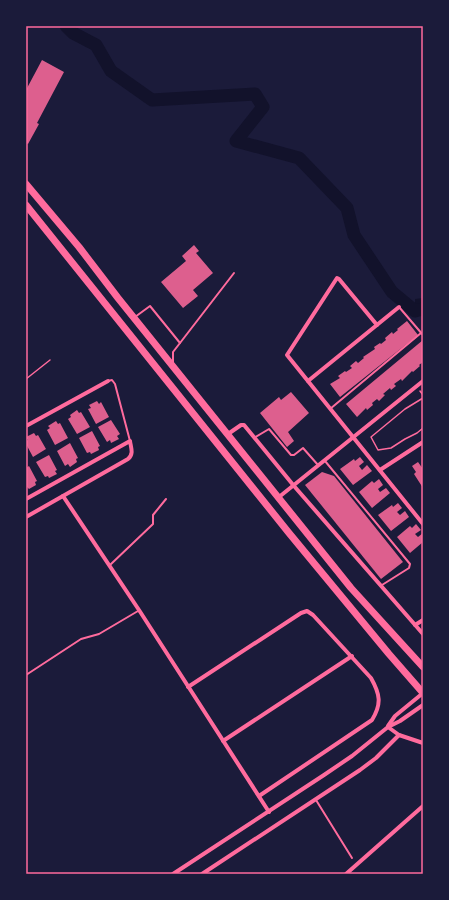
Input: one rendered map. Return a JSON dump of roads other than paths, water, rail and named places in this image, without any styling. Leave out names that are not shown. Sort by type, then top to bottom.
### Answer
[{"type":"highway","points":[[26,184],[79,247],[134,318],[351,588],[423,667]]},
{"type":"highway","points":[[26,205],[294,539],[423,693]]},
{"type":"street","points":[[377,325],[339,278],[336,279],[287,355],[423,524]]},
{"type":"street","points":[[308,381],[399,307]]},
{"type":"street","points":[[26,426],[108,381]]},
{"type":"street","points":[[279,497],[423,381]]},
{"type":"street","points":[[228,434],[241,425],[244,425],[294,486],[423,634]]},
{"type":"street","points":[[26,499],[130,441],[132,453],[131,457],[26,517]]},
{"type":"street","points":[[380,470],[423,442]]},
{"type":"street","points":[[63,496],[139,610],[269,812]]},
{"type":"street","points":[[188,687],[301,613],[307,611],[313,615],[372,678],[377,688],[379,699],[378,710],[372,720],[259,796]]},
{"type":"street","points":[[416,625],[423,620]]},
{"type":"street","points":[[223,741],[352,656]]},
{"type":"street","points":[[388,727],[395,716],[423,693]]},
{"type":"street","points":[[174,874],[330,771],[388,727],[400,721],[423,705]]},
{"type":"street","points":[[388,727],[399,735],[423,743]]},
{"type":"street","points":[[202,874],[360,770],[376,758],[399,735]]},
{"type":"street","points":[[346,874],[423,806]]},
{"type":"lane","points":[[173,365],[174,352],[234,273]]},
{"type":"lane","points":[[134,318],[150,306],[180,343]]},
{"type":"lane","points":[[330,409],[422,334],[399,307]]},
{"type":"lane","points":[[108,381],[112,380],[116,384],[130,441]]},
{"type":"lane","points":[[254,438],[269,429],[291,455],[294,455],[303,448],[318,466]]},
{"type":"lane","points":[[325,461],[410,564],[409,568],[381,586]]},
{"type":"lane","points":[[109,565],[153,524],[153,515],[166,499]]},
{"type":"lane","points":[[26,674],[81,639],[99,634],[139,610]]},
{"type":"lane","points":[[316,800],[352,858]]},
{"type":"waterway","points":[[66,26],[73,33],[96,45],[111,71],[152,100],[255,94],[263,107],[236,141],[299,158],[347,208],[354,235],[392,292],[415,311],[423,309]]}]
